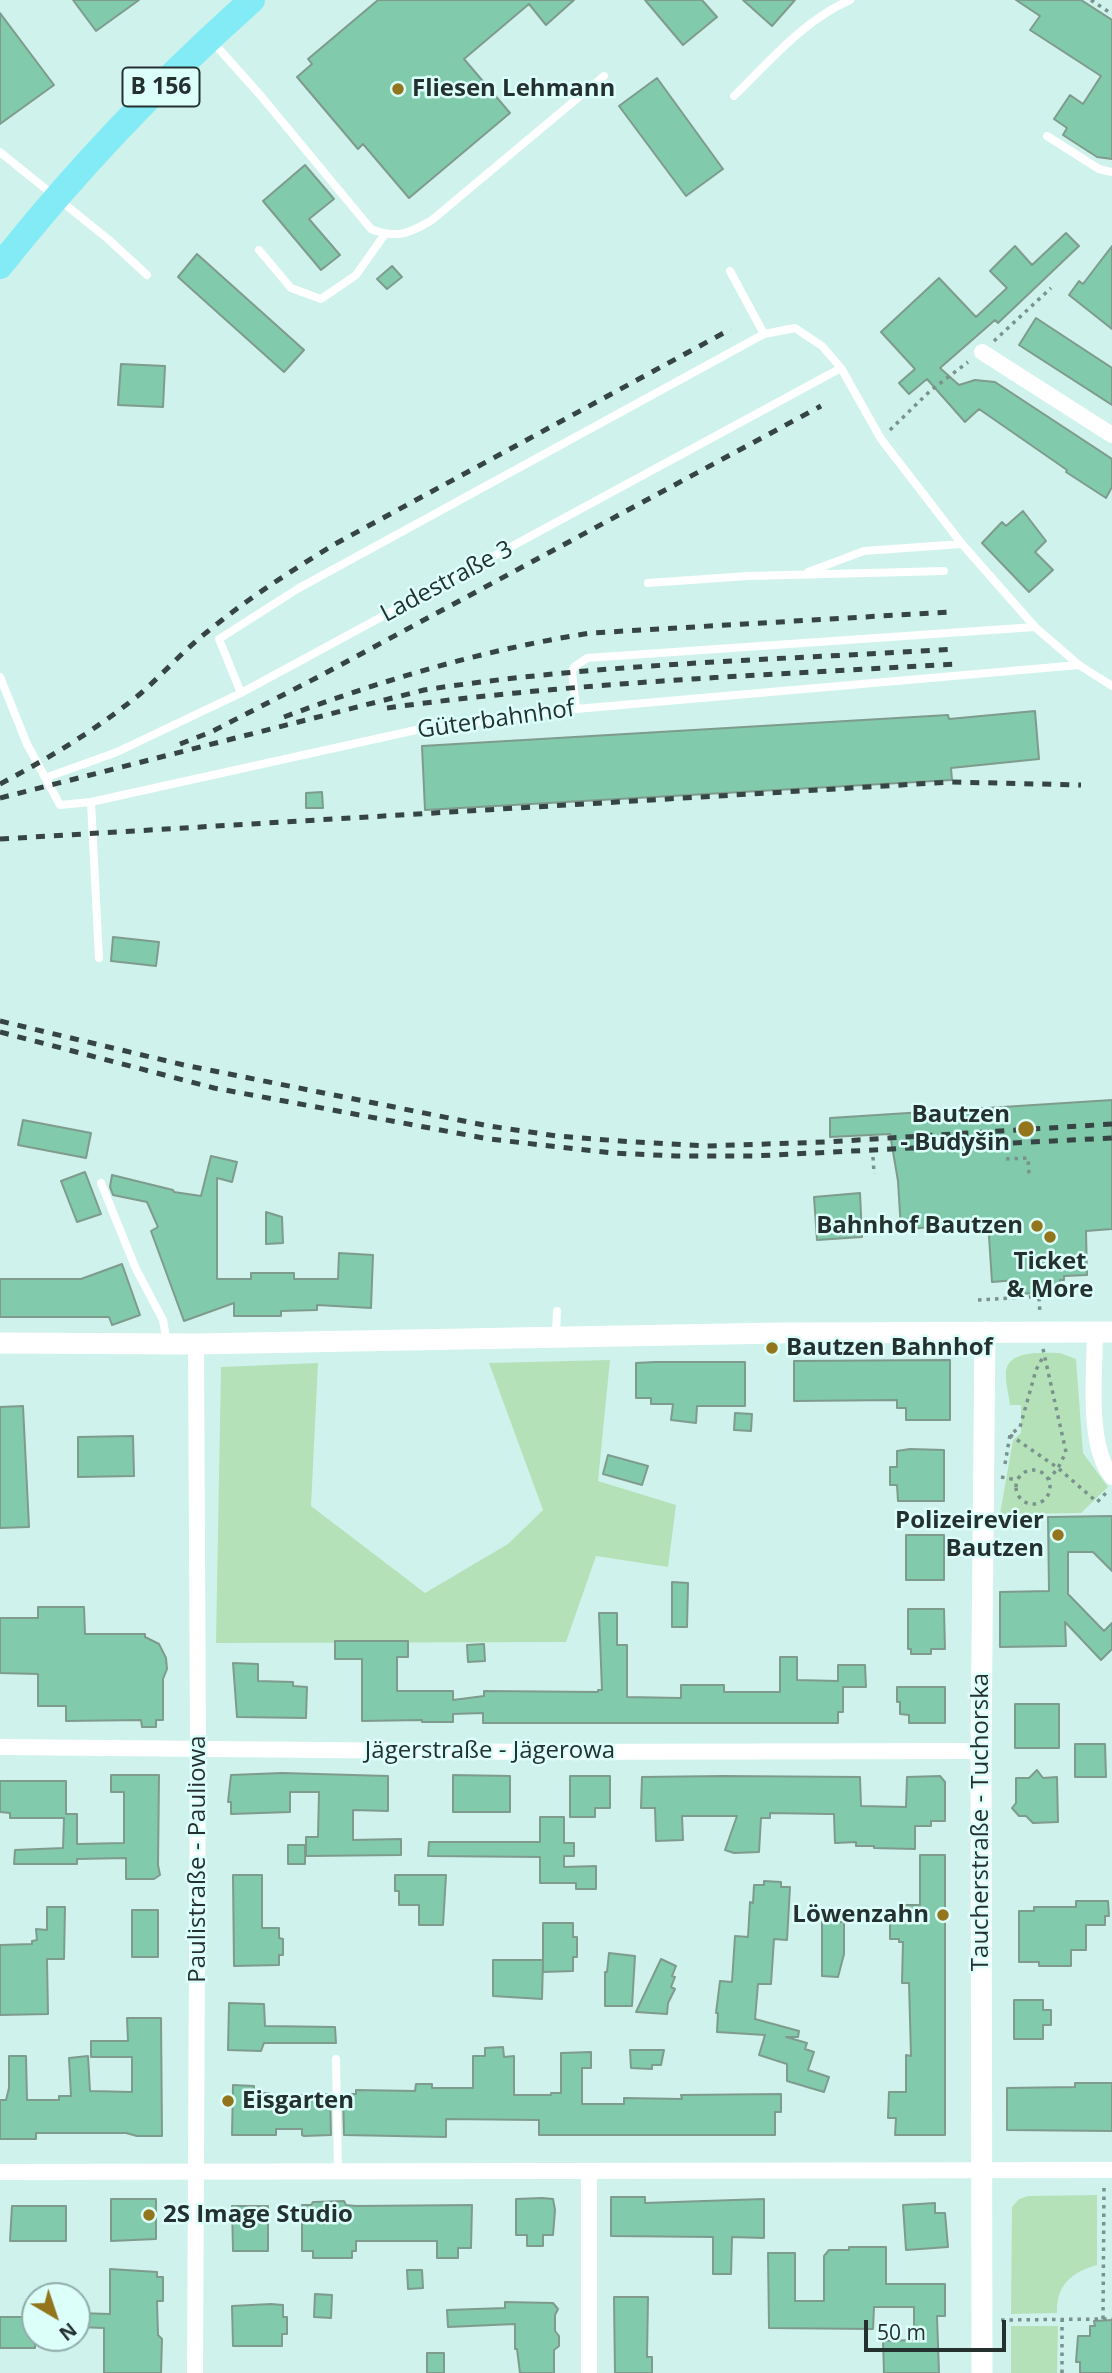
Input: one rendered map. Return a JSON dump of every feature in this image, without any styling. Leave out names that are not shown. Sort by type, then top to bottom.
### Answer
[{"type":"main road","name":"B 156","points":[[0,266],[54,198],[209,38],[252,0]]},
{"type":"street","points":[[982,352],[1112,435]]},
{"type":"street","points":[[0,1343],[196,1344],[842,1332],[1103,1332],[1095,1436],[1101,1459],[1112,1477]]},
{"type":"street","name":"Taucherstraße - Tuchorska","points":[[982,2373],[981,1751],[985,1332]]},
{"type":"street","name":"Paulistraße - Pauliowa","points":[[195,2373],[198,1748],[196,1344]]},
{"type":"street","name":"Jägerstraße - Jägerowa","points":[[0,1747],[534,1752],[981,1751]]},
{"type":"street","points":[[0,2172],[1108,2170]]},
{"type":"street","points":[[589,2171],[589,2373]]},
{"type":"lane","points":[[734,96],[791,40],[821,17],[850,0]]},
{"type":"lane","points":[[209,38],[261,96],[371,229],[385,234],[410,233],[432,220],[604,76]]},
{"type":"lane","points":[[1047,136],[1099,169],[1112,172]]},
{"type":"lane","points":[[0,152],[108,239],[148,275]]},
{"type":"lane","points":[[259,250],[291,288],[321,299],[356,275],[385,234]]},
{"type":"lane","points":[[730,271],[764,334]]},
{"type":"lane","points":[[241,693],[219,639],[299,588],[764,334],[795,328],[822,346],[841,369],[881,439],[962,544],[1035,627],[1079,665],[1112,686]]},
{"type":"lane","name":"Ladestraße 3","points":[[45,778],[117,752],[241,693],[841,369]]},
{"type":"lane","points":[[801,574],[864,551],[962,544]]},
{"type":"lane","points":[[649,583],[801,574],[944,571]]},
{"type":"lane","points":[[576,709],[573,667],[587,658],[1035,627]]},
{"type":"lane","name":"Güterbahnhof","points":[[0,677],[27,744],[60,805],[91,802],[415,730],[576,709],[1079,665]]},
{"type":"lane","points":[[91,802],[99,958]]},
{"type":"lane","points":[[101,1184],[136,1269],[163,1320],[167,1343]]},
{"type":"lane","points":[[556,1337],[557,1311]]},
{"type":"lane","points":[[336,2059],[338,2172]]},
{"type":"path","points":[[1091,0],[1112,14]]},
{"type":"path","points":[[881,439],[930,391],[982,352],[1023,317],[1051,288]]},
{"type":"path","points":[[985,1117],[1005,1116]]},
{"type":"path","points":[[873,1157],[874,1174]]},
{"type":"path","points":[[1006,1159],[1028,1158],[1029,1175]]},
{"type":"path","points":[[1038,1282],[1042,1333]]},
{"type":"path","points":[[978,1300],[1082,1294]]},
{"type":"path","points":[[1018,1480],[1002,1477],[1010,1435],[1020,1427],[1036,1370],[1043,1357],[1048,1368],[1066,1452],[1049,1479]]},
{"type":"path","points":[[1010,1435],[1058,1468],[1097,1502],[1112,1487]]},
{"type":"path","points":[[1030,1470],[1041,1471],[1049,1479],[1050,1490],[1045,1500],[1028,1503],[1019,1496],[1016,1486],[1018,1480],[1030,1470]]},
{"type":"path","points":[[1103,2319],[1108,2170]]},
{"type":"path","points":[[1062,2319],[1062,2373]]},
{"type":"path","points":[[981,2320],[1112,2319]]},
{"type":"green space","points":[[1060,1353],[1076,1359],[1083,1453],[1108,1487],[1081,1513],[1000,1514],[1013,1440],[1021,1433],[1021,1405],[1010,1405],[1007,1368],[1011,1361],[1025,1354]]},
{"type":"green space","points":[[610,1360],[598,1481],[676,1505],[668,1567],[596,1556],[566,1642],[216,1643],[221,1367],[318,1363],[311,1506],[425,1593],[508,1544],[543,1510],[489,1363]]},
{"type":"green space","points":[[1097,2195],[1097,2265],[1073,2276],[1062,2288],[1057,2313],[1011,2314],[1012,2207],[1019,2199],[1028,2196]]},
{"type":"green space","points":[[1011,2326],[1058,2326],[1057,2373],[1011,2373]]},
{"type":"building","points":[[73,0],[139,0],[96,31]]},
{"type":"building","name":"Fliesen Lehmann","points":[[378,0],[574,0],[546,25],[529,4],[464,59],[510,113],[409,198],[363,144],[358,149],[297,77],[312,64],[308,59]]},
{"type":"building","points":[[645,0],[702,0],[717,17],[683,45]]},
{"type":"building","points":[[743,0],[795,0],[772,26]]},
{"type":"building","points":[[1016,0],[1081,0],[1112,20],[1112,159],[1097,157],[1063,135],[1067,128],[1054,119],[1070,95],[1083,104],[1101,76],[1030,30],[1040,16]]},
{"type":"building","points":[[0,13],[54,85],[0,124]]},
{"type":"building","points":[[657,78],[723,169],[686,196],[619,106]]},
{"type":"building","points":[[305,165],[334,199],[309,219],[340,255],[321,270],[263,201]]},
{"type":"building","points":[[1066,233],[1079,246],[998,323],[995,320],[940,368],[959,385],[975,380],[995,382],[1112,459],[1112,487],[1106,498],[979,409],[965,422],[927,379],[909,394],[899,383],[915,369],[881,332],[939,278],[976,317],[1007,288],[990,271],[1015,246],[1032,265]]},
{"type":"building","points":[[1112,246],[1112,329],[1069,295],[1079,281],[1083,284]]},
{"type":"building","points":[[197,254],[304,350],[284,372],[178,277]]},
{"type":"building","points":[[392,266],[402,277],[387,289],[377,279]]},
{"type":"building","points":[[1036,318],[1112,368],[1112,405],[1019,345]]},
{"type":"building","points":[[121,364],[165,366],[163,407],[118,405]]},
{"type":"building","points":[[1023,511],[1046,541],[1035,552],[1053,570],[1029,592],[982,543],[1002,522],[1006,526]]},
{"type":"building","points":[[1035,711],[1039,759],[951,768],[952,780],[425,810],[422,746],[948,715],[949,719]]},
{"type":"building","points":[[322,792],[323,808],[306,808],[306,793]]},
{"type":"building","points":[[113,937],[159,942],[156,966],[111,961]]},
{"type":"building","points":[[1112,1100],[1112,1229],[1086,1231],[1087,1275],[1064,1276],[1064,1280],[1060,1280],[1061,1291],[1021,1294],[1017,1280],[992,1282],[988,1221],[901,1230],[898,1181],[890,1134],[830,1137],[830,1118]]},
{"type":"building","points":[[23,1120],[91,1133],[86,1158],[18,1145]]},
{"type":"building","points":[[211,1156],[237,1162],[232,1182],[217,1178],[217,1279],[251,1279],[251,1273],[294,1273],[294,1279],[338,1279],[339,1253],[373,1255],[371,1308],[317,1305],[317,1310],[281,1311],[281,1316],[234,1316],[234,1303],[184,1321],[151,1231],[158,1227],[147,1202],[113,1195],[110,1187],[112,1175],[174,1192],[201,1196]]},
{"type":"building","points":[[85,1172],[101,1214],[77,1222],[61,1181]]},
{"type":"building","points":[[860,1193],[862,1237],[817,1240],[814,1197]]},
{"type":"building","points":[[266,1212],[282,1217],[283,1243],[266,1244]]},
{"type":"building","points":[[122,1264],[140,1315],[112,1325],[109,1317],[0,1317],[0,1279],[81,1279]]},
{"type":"building","points":[[950,1360],[950,1420],[906,1420],[906,1408],[897,1408],[897,1400],[794,1401],[794,1361]]},
{"type":"building","points":[[745,1362],[745,1406],[697,1406],[696,1423],[671,1420],[673,1404],[651,1404],[651,1398],[636,1398],[636,1363]]},
{"type":"building","points":[[23,1406],[29,1527],[0,1528],[0,1407]]},
{"type":"building","points":[[735,1413],[752,1414],[751,1431],[734,1430]]},
{"type":"building","points":[[133,1436],[134,1476],[78,1477],[78,1437]]},
{"type":"building","points":[[944,1450],[944,1501],[898,1501],[897,1485],[890,1485],[890,1467],[897,1467],[897,1451]]},
{"type":"building","points":[[608,1455],[648,1466],[642,1485],[603,1474]]},
{"type":"building","points":[[1112,1516],[1112,1571],[1093,1552],[1068,1552],[1068,1594],[1104,1631],[1112,1623],[1112,1649],[1101,1660],[1065,1622],[1066,1646],[1000,1647],[1000,1592],[1049,1591],[1048,1517]]},
{"type":"building","points":[[906,1535],[944,1535],[944,1580],[906,1580]]},
{"type":"building","points":[[672,1582],[688,1583],[687,1627],[672,1627]]},
{"type":"building","points":[[38,1607],[84,1607],[85,1634],[145,1634],[145,1637],[159,1644],[166,1658],[167,1669],[163,1679],[163,1720],[156,1720],[156,1727],[142,1727],[141,1720],[66,1721],[66,1706],[38,1706],[38,1674],[0,1673],[0,1618],[38,1618]]},
{"type":"building","points":[[908,1609],[944,1609],[945,1649],[931,1649],[931,1654],[911,1654],[911,1649],[908,1649]]},
{"type":"building","points":[[599,1613],[617,1613],[617,1645],[627,1645],[627,1697],[681,1698],[681,1685],[724,1685],[724,1692],[780,1692],[780,1657],[797,1657],[797,1680],[838,1681],[838,1665],[865,1665],[866,1687],[843,1687],[843,1712],[838,1712],[838,1723],[483,1723],[483,1713],[453,1714],[453,1722],[362,1721],[362,1659],[335,1659],[335,1641],[408,1641],[408,1657],[397,1657],[397,1691],[453,1691],[453,1700],[484,1696],[484,1691],[598,1692],[602,1690]]},
{"type":"building","points":[[484,1644],[485,1661],[468,1662],[467,1645]]},
{"type":"building","points":[[233,1663],[258,1664],[258,1681],[293,1682],[293,1686],[307,1687],[306,1718],[237,1717]]},
{"type":"building","points":[[897,1687],[945,1687],[945,1723],[909,1723],[909,1715],[900,1714]]},
{"type":"building","points":[[1015,1704],[1059,1704],[1059,1748],[1015,1748]]},
{"type":"building","points":[[1075,1744],[1105,1744],[1106,1777],[1075,1777]]},
{"type":"building","points":[[1037,1770],[1043,1778],[1057,1777],[1058,1822],[1033,1823],[1026,1816],[1019,1816],[1012,1808],[1016,1803],[1016,1778],[1029,1778]]},
{"type":"building","points":[[282,1773],[388,1776],[388,1811],[353,1810],[353,1840],[401,1839],[401,1855],[306,1856],[306,1837],[318,1837],[319,1792],[290,1792],[290,1812],[231,1814],[231,1802],[228,1802],[231,1775]]},
{"type":"building","points":[[111,1775],[159,1775],[160,1875],[154,1879],[126,1879],[126,1858],[77,1859],[77,1864],[14,1864],[15,1850],[63,1848],[64,1818],[10,1818],[10,1813],[0,1812],[0,1781],[66,1781],[66,1814],[77,1814],[77,1844],[124,1843],[124,1792],[111,1792]]},
{"type":"building","points":[[453,1775],[510,1776],[510,1812],[453,1812]]},
{"type":"building","points":[[570,1776],[610,1776],[610,1808],[595,1808],[595,1817],[570,1817]]},
{"type":"building","points":[[940,1776],[945,1782],[945,1821],[931,1821],[931,1826],[915,1826],[915,1849],[856,1846],[856,1842],[835,1843],[834,1814],[770,1813],[770,1818],[761,1818],[759,1852],[734,1853],[725,1850],[737,1816],[682,1816],[683,1840],[656,1841],[655,1808],[641,1808],[642,1777],[860,1777],[861,1806],[906,1807],[907,1777]]},
{"type":"building","points":[[540,1817],[564,1817],[564,1843],[574,1843],[574,1856],[564,1856],[564,1867],[596,1866],[596,1889],[576,1889],[576,1883],[540,1883],[540,1857],[428,1856],[429,1842],[540,1842]]},
{"type":"building","points":[[288,1845],[305,1845],[305,1864],[288,1864]]},
{"type":"building","points":[[920,1855],[945,1855],[945,2135],[895,2135],[896,2118],[888,2118],[889,2092],[906,2092],[906,2055],[911,2056],[909,1983],[902,1983],[903,1942],[890,1939],[890,1923],[895,1923],[895,1911],[905,1911],[905,1905],[920,1905]]},
{"type":"building","points":[[233,1875],[262,1875],[262,1928],[279,1928],[279,1938],[283,1939],[283,1955],[279,1955],[279,1965],[234,1966]]},
{"type":"building","points":[[395,1875],[446,1875],[443,1925],[419,1925],[419,1905],[399,1905],[399,1891],[395,1891]]},
{"type":"building","points":[[764,1881],[781,1882],[781,1887],[790,1887],[787,1940],[774,1939],[771,1984],[758,1984],[755,2019],[799,2031],[798,2037],[786,2037],[807,2043],[805,2049],[814,2052],[808,2070],[829,2077],[824,2092],[787,2081],[787,2064],[759,2055],[765,2035],[717,2032],[716,2013],[720,1981],[732,1982],[735,1936],[748,1937],[754,1885],[764,1885]]},
{"type":"building","points":[[1076,1901],[1108,1901],[1109,1916],[1105,1916],[1105,1925],[1086,1925],[1086,1950],[1071,1950],[1071,1966],[1039,1966],[1039,1962],[1019,1962],[1019,1911],[1034,1911],[1034,1907],[1076,1907]]},
{"type":"building","points":[[47,1907],[65,1907],[64,1959],[47,1959],[48,2014],[0,2015],[0,1945],[32,1944],[32,1941],[37,1940],[36,1929],[47,1930]]},
{"type":"building","points":[[132,1910],[158,1910],[158,1957],[132,1957]]},
{"type":"building","points":[[822,1922],[844,1922],[844,1954],[838,1977],[822,1976]]},
{"type":"building","points":[[543,1923],[573,1923],[573,1937],[577,1937],[577,1957],[573,1957],[573,1971],[543,1972],[543,1961],[542,1999],[493,1996],[493,1960],[543,1960]]},
{"type":"building","points":[[609,1953],[635,1956],[632,2006],[605,2006],[605,1972]]},
{"type":"building","points":[[661,1959],[676,1966],[671,1987],[675,1989],[668,2003],[667,2014],[636,2012]]},
{"type":"building","points":[[1014,2000],[1043,2000],[1043,2010],[1051,2010],[1051,2025],[1043,2025],[1043,2039],[1014,2039]]},
{"type":"building","points":[[229,2003],[264,2004],[265,2026],[335,2027],[336,2043],[264,2043],[261,2051],[228,2050]]},
{"type":"building","points":[[127,2018],[161,2018],[162,2136],[126,2133],[36,2133],[36,2139],[0,2139],[0,2100],[6,2100],[9,2088],[9,2056],[26,2056],[27,2100],[59,2100],[59,2096],[71,2096],[69,2058],[88,2056],[90,2091],[132,2092],[132,2057],[91,2057],[91,2041],[128,2041]]},
{"type":"building","points":[[503,2047],[504,2057],[514,2056],[514,2095],[561,2093],[561,2053],[591,2052],[591,2068],[582,2068],[582,2104],[624,2104],[624,2098],[682,2099],[681,2095],[781,2094],[781,2112],[775,2112],[775,2135],[539,2135],[539,2120],[446,2119],[446,2137],[344,2135],[343,2094],[356,2094],[356,2090],[415,2091],[416,2084],[432,2084],[432,2088],[473,2088],[473,2056],[485,2056],[485,2048]]},
{"type":"building","points":[[630,2050],[664,2050],[661,2065],[652,2065],[652,2069],[631,2068]]},
{"type":"building","points":[[1075,2083],[1112,2083],[1112,2131],[1007,2130],[1007,2088],[1075,2087]]},
{"type":"building","points":[[233,2085],[254,2086],[254,2093],[269,2093],[269,2096],[330,2094],[331,2135],[304,2136],[302,2129],[276,2129],[276,2135],[232,2135]]},
{"type":"building","points":[[611,2197],[645,2197],[645,2203],[764,2199],[764,2238],[732,2237],[731,2274],[713,2274],[713,2237],[611,2236]]},
{"type":"building","points":[[111,2199],[156,2199],[156,2239],[111,2241]]},
{"type":"building","points":[[516,2199],[553,2199],[553,2235],[543,2235],[543,2246],[527,2246],[527,2235],[516,2235]]},
{"type":"building","points":[[344,2201],[346,2205],[356,2206],[472,2205],[471,2248],[458,2248],[458,2258],[437,2258],[437,2241],[356,2241],[356,2251],[352,2251],[352,2258],[313,2258],[313,2251],[302,2251],[302,2205]]},
{"type":"building","points":[[935,2203],[935,2213],[945,2213],[948,2247],[906,2250],[903,2205]]},
{"type":"building","points":[[12,2206],[66,2206],[66,2241],[10,2241]]},
{"type":"building","points":[[232,2206],[268,2206],[268,2251],[233,2251]]},
{"type":"building","points":[[849,2247],[886,2247],[886,2284],[945,2284],[945,2316],[937,2316],[939,2373],[884,2373],[883,2341],[914,2340],[914,2307],[874,2307],[873,2329],[769,2328],[768,2253],[795,2253],[795,2301],[824,2301],[824,2256],[829,2250],[849,2250]]},
{"type":"building","points":[[110,2269],[157,2272],[157,2277],[163,2277],[163,2301],[157,2301],[158,2335],[162,2339],[161,2373],[104,2373],[104,2328],[91,2328],[91,2313],[110,2314]]},
{"type":"building","points":[[407,2270],[422,2270],[423,2288],[408,2289]]},
{"type":"building","points":[[315,2294],[332,2295],[331,2318],[314,2317]]},
{"type":"building","points":[[614,2297],[648,2297],[647,2357],[652,2357],[652,2373],[615,2373]]},
{"type":"building","points":[[505,2302],[553,2303],[558,2309],[555,2315],[555,2331],[559,2336],[559,2346],[554,2350],[554,2373],[520,2373],[515,2349],[515,2324],[448,2327],[447,2310],[505,2308]]},
{"type":"building","points":[[283,2305],[283,2317],[287,2317],[287,2334],[282,2334],[282,2346],[233,2346],[232,2306]]},
{"type":"building","points":[[0,2317],[21,2317],[21,2348],[0,2348]]},
{"type":"building","points":[[1112,2320],[1112,2373],[1080,2373],[1080,2362],[1076,2362],[1078,2336],[1090,2336],[1090,2326],[1095,2326],[1094,2321]]},
{"type":"building","points":[[427,2353],[444,2353],[444,2373],[427,2373]]},
{"type":"railway","points":[[0,784],[54,754],[106,720],[140,694],[222,620],[335,544],[731,329]]},
{"type":"railway","points":[[180,744],[211,732],[320,676],[821,406]]},
{"type":"railway","points":[[284,717],[435,667],[591,633],[949,612]]},
{"type":"railway","points":[[0,798],[424,690],[623,668],[956,649]]},
{"type":"railway","points":[[387,708],[600,686],[957,664]]},
{"type":"railway","points":[[0,839],[951,782],[1081,785]]},
{"type":"railway","points":[[0,1021],[184,1065],[489,1126],[557,1136],[707,1146],[826,1142],[1112,1124]]},
{"type":"railway","points":[[0,1032],[214,1088],[489,1139],[613,1153],[753,1156],[1112,1138]]},
{"type":"place","name":"Fliesen Lehmann","points":[[398,89]]},
{"type":"place","name":"Bautzen - Budyšin","points":[[1026,1129]]},
{"type":"place","name":"Bahnhof Bautzen","points":[[1037,1226]]},
{"type":"place","name":"Ticket & More","points":[[1050,1237]]},
{"type":"place","name":"Bautzen Bahnhof","points":[[772,1348]]},
{"type":"place","name":"Polizeirevier Bautzen","points":[[1058,1535]]},
{"type":"place","name":"Löwenzahn","points":[[943,1915]]},
{"type":"place","name":"Eisgarten","points":[[228,2101]]},
{"type":"place","name":"2S Image Studio","points":[[149,2215]]}]
